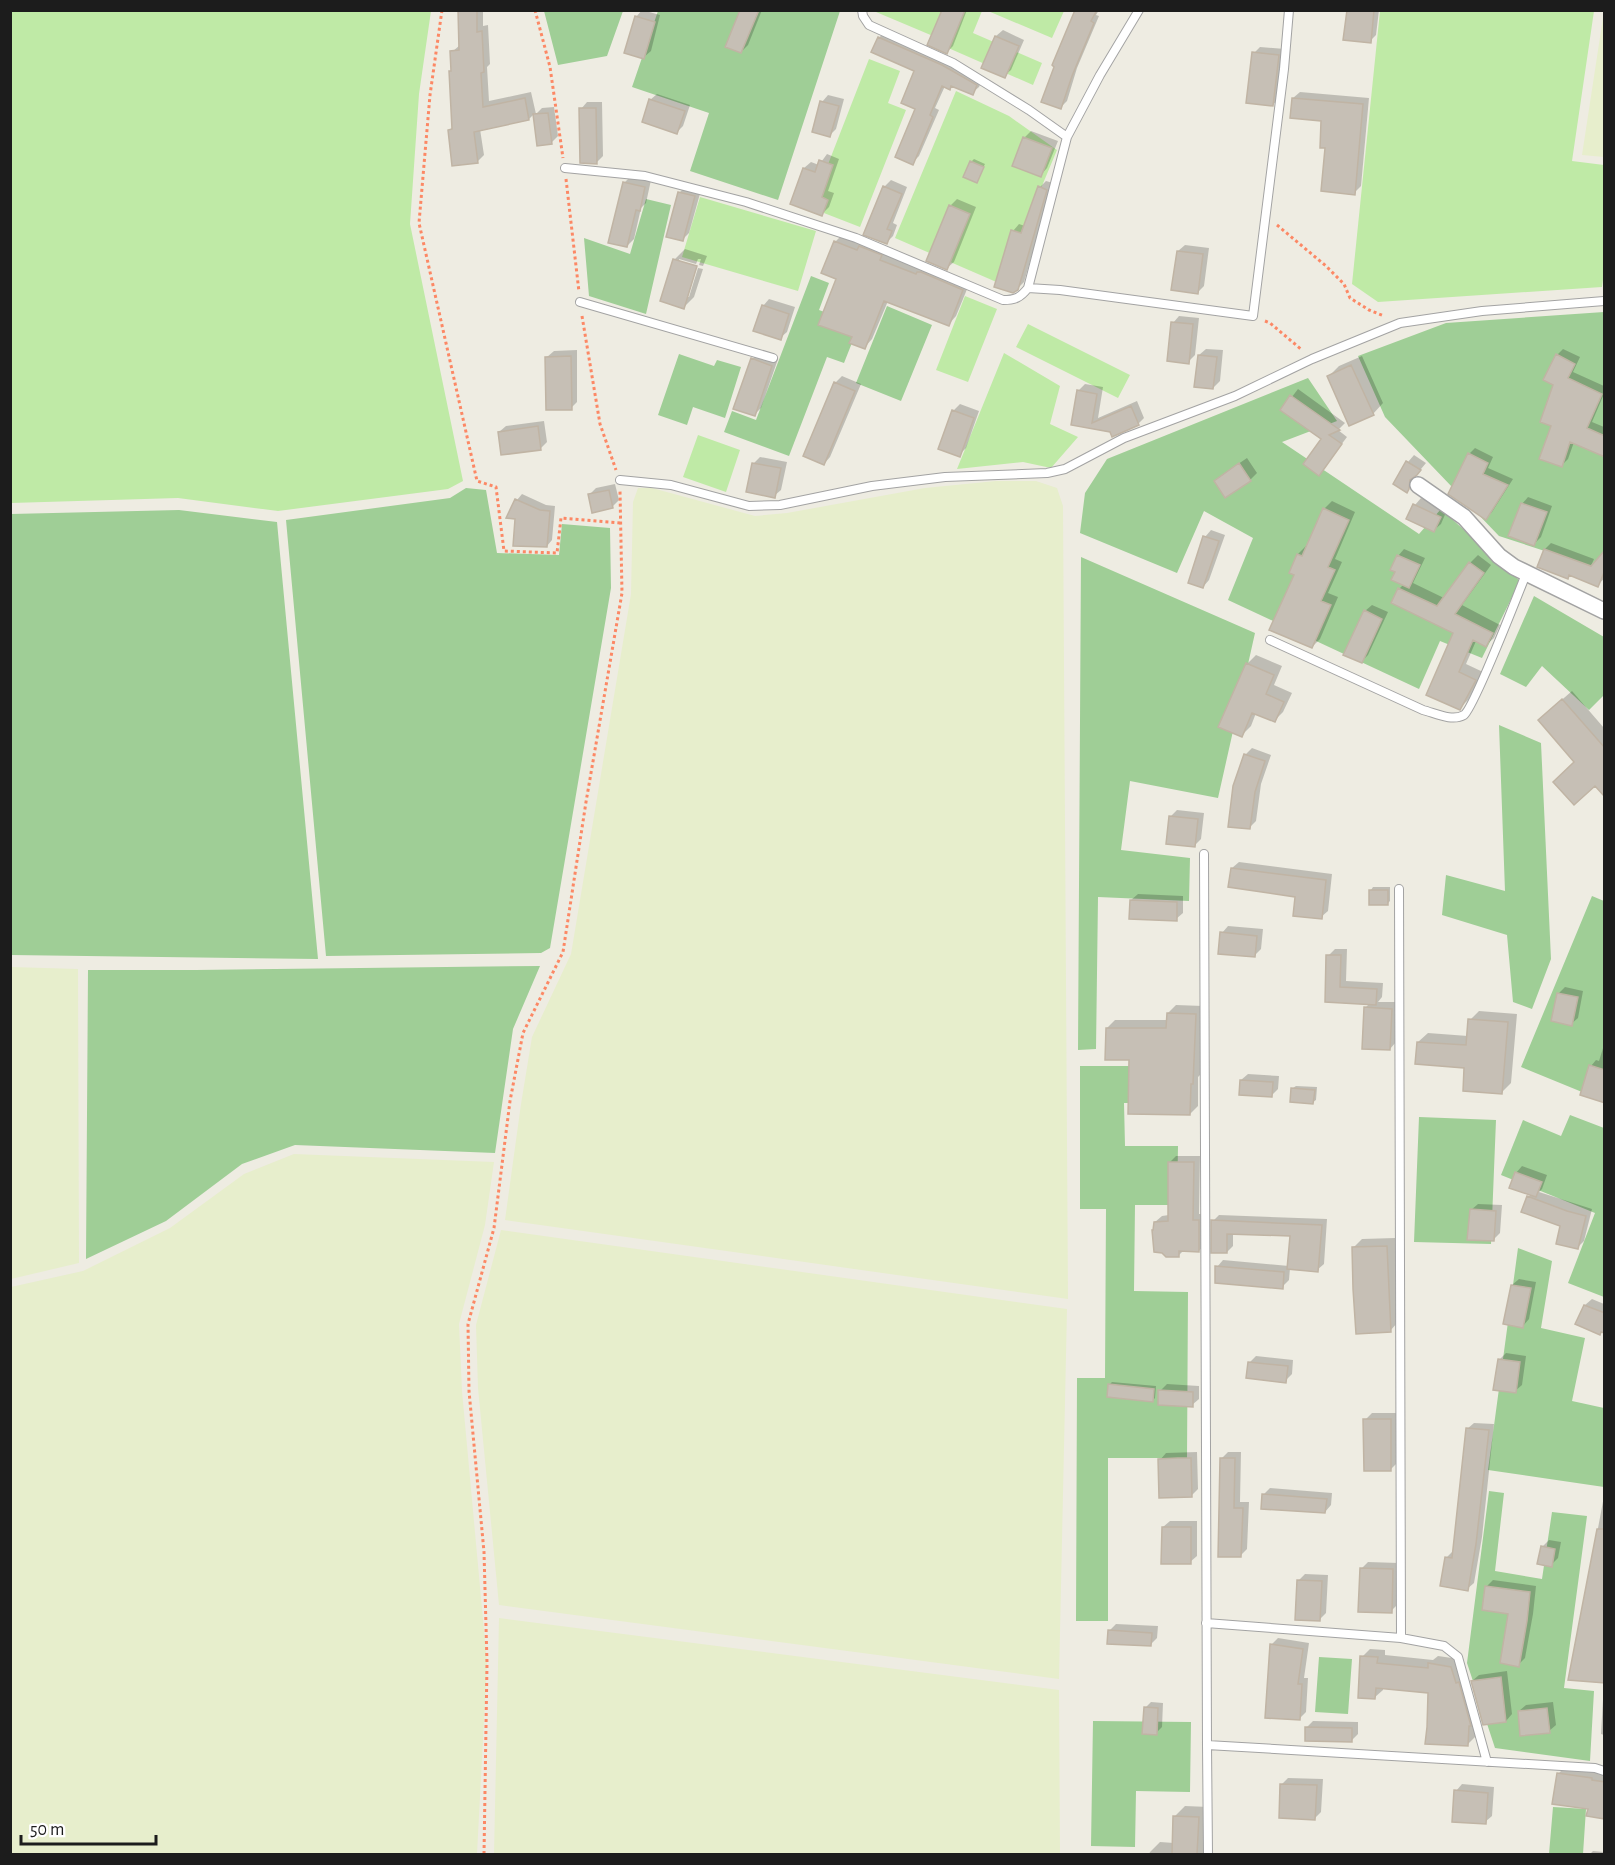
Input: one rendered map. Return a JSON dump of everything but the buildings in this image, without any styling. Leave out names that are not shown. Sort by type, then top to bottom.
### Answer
[{"type":"street","points":[[1418,484],[1464,517],[1499,556],[1526,574],[1604,609]]},
{"type":"lane","points":[[862,10],[869,25],[953,63],[1029,110],[1067,137]]},
{"type":"lane","points":[[564,168],[645,176],[747,202],[856,237],[1003,300],[1014,300],[1021,297],[1028,288],[1067,137],[1100,75],[1139,10]]},
{"type":"lane","points":[[1028,288],[1060,290],[1253,316],[1284,69],[1289,10]]},
{"type":"lane","points":[[620,480],[671,485],[749,506],[780,505],[872,486],[945,477],[1047,473],[1065,470],[1124,438],[1234,396],[1312,359],[1400,323],[1482,311],[1605,301]]},
{"type":"lane","points":[[580,302],[773,358]]},
{"type":"lane","points":[[1270,640],[1423,710],[1449,718],[1461,717],[1467,713],[1477,691],[1526,574]]},
{"type":"lane","points":[[1204,854],[1208,1854]]},
{"type":"lane","points":[[1399,889],[1401,1638]]},
{"type":"lane","points":[[1206,1623],[1401,1638],[1444,1646],[1458,1658],[1487,1762]]},
{"type":"lane","points":[[1207,1745],[1595,1768],[1605,1771]]},
{"type":"path","points":[[442,10],[430,95],[419,223],[477,482],[496,487],[504,551],[557,553],[561,518],[621,523]]},
{"type":"path","points":[[484,1854],[487,1663],[484,1552],[469,1391],[468,1324],[494,1228],[510,1101],[523,1033],[563,952],[622,593],[620,480],[600,424],[580,302],[550,67],[535,10]]},
{"type":"path","points":[[1282,229],[1344,284],[1350,298],[1369,310],[1400,323]]},
{"type":"path","points":[[1253,316],[1270,323],[1312,359]]},
{"type":"green space","points":[[544,10],[623,11],[607,56],[558,65]]},
{"type":"green space","points":[[877,10],[944,11],[933,36],[876,12]]},
{"type":"green space","points":[[10,11],[431,11],[419,94],[410,224],[463,481],[448,489],[278,511],[178,498],[11,503]]},
{"type":"green space","points":[[658,11],[840,11],[778,200],[690,171],[709,113],[632,87]]},
{"type":"green space","points":[[962,11],[982,11],[973,33],[1042,63],[1033,85],[946,47]]},
{"type":"green space","points":[[988,11],[1064,11],[1052,38]]},
{"type":"green space","points":[[1380,11],[1594,11],[1572,161],[1604,165],[1602,287],[1378,302],[1352,284]]},
{"type":"green space","points":[[1604,11],[1604,157],[1582,155]]},
{"type":"green space","points":[[869,59],[900,71],[888,103],[906,110],[860,227],[811,208]]},
{"type":"green space","points":[[956,91],[1009,116],[1057,150],[1001,284],[895,238]]},
{"type":"green space","points":[[700,197],[816,231],[798,291],[682,257]]},
{"type":"green space","points":[[646,199],[671,205],[646,314],[589,296],[584,238],[630,254]]},
{"type":"green space","points":[[811,276],[829,283],[819,310],[859,325],[844,363],[827,357],[789,456],[724,432],[732,411],[756,420]]},
{"type":"green space","points":[[965,296],[997,309],[968,382],[936,370]]},
{"type":"green space","points":[[887,306],[932,325],[901,401],[856,383]]},
{"type":"green space","points":[[1604,312],[1603,570],[1499,536],[1385,417],[1358,356],[1446,323]]},
{"type":"green space","points":[[1028,324],[1130,375],[1118,398],[1016,347]]},
{"type":"green space","points":[[1004,353],[1060,386],[1050,424],[1078,437],[1051,468],[1023,462],[957,469]]},
{"type":"green space","points":[[679,354],[714,366],[717,360],[741,367],[725,418],[693,407],[687,425],[658,415]]},
{"type":"green space","points":[[1308,378],[1337,421],[1282,442],[1419,534],[1441,509],[1520,581],[1482,658],[1440,641],[1419,689],[1228,600],[1253,538],[1204,511],[1177,573],[1080,533],[1085,493],[1107,459]]},
{"type":"green space","points":[[698,435],[740,450],[726,492],[683,477]]},
{"type":"green space","points":[[996,481],[1036,481],[1057,488],[1063,506],[1068,1299],[505,1220],[532,1037],[571,954],[631,594],[633,502],[638,488],[652,488],[755,516],[787,513],[925,488]]},
{"type":"green space","points":[[466,488],[486,490],[497,553],[559,555],[562,524],[610,528],[611,588],[550,948],[541,953],[326,956],[286,520],[450,498]]},
{"type":"green space","points":[[179,510],[277,522],[318,959],[11,955],[11,514]]},
{"type":"green space","points":[[1081,557],[1255,633],[1218,798],[1130,781],[1121,850],[1190,858],[1189,901],[1098,897],[1096,1049],[1078,1050]]},
{"type":"green space","points":[[1534,596],[1604,637],[1604,695],[1589,710],[1542,666],[1526,687],[1500,674]]},
{"type":"green space","points":[[1499,725],[1541,743],[1551,959],[1532,1009],[1513,1002],[1507,935],[1442,915],[1446,875],[1505,891]]},
{"type":"green space","points":[[1592,896],[1604,901],[1604,1101],[1521,1067]]},
{"type":"green space","points":[[540,966],[513,1029],[495,1153],[295,1145],[242,1164],[166,1221],[86,1259],[88,970]]},
{"type":"green space","points":[[11,967],[78,969],[79,1263],[11,1279]]},
{"type":"green space","points":[[1080,1066],[1163,1066],[1163,1103],[1124,1103],[1125,1146],[1178,1146],[1177,1205],[1135,1205],[1134,1291],[1188,1292],[1187,1458],[1108,1458],[1108,1621],[1076,1621],[1077,1378],[1105,1378],[1106,1209],[1080,1209]]},
{"type":"green space","points":[[1570,1115],[1604,1128],[1604,1297],[1568,1283],[1595,1213],[1501,1175],[1523,1120],[1561,1136]]},
{"type":"green space","points":[[1419,1117],[1496,1120],[1491,1244],[1414,1242]]},
{"type":"green space","points":[[294,1154],[494,1162],[485,1225],[459,1324],[462,1391],[487,1663],[477,1854],[11,1854],[11,1287],[83,1271],[170,1228],[244,1174]]},
{"type":"green space","points":[[501,1230],[1067,1309],[1059,1679],[499,1605],[478,1388],[476,1325]]},
{"type":"green space","points":[[1518,1248],[1552,1261],[1541,1328],[1585,1338],[1572,1401],[1604,1408],[1604,1487],[1488,1470]]},
{"type":"green space","points":[[1489,1491],[1504,1493],[1495,1571],[1542,1579],[1552,1512],[1587,1516],[1564,1688],[1594,1691],[1590,1761],[1495,1748],[1467,1663]]},
{"type":"green space","points":[[499,1618],[1059,1690],[1060,1854],[494,1854]]},
{"type":"green space","points":[[1319,1657],[1352,1659],[1348,1714],[1315,1712]]},
{"type":"green space","points":[[1093,1721],[1191,1722],[1190,1792],[1136,1791],[1135,1847],[1091,1846]]},
{"type":"green space","points":[[1553,1807],[1586,1809],[1583,1854],[1549,1854]]}]
